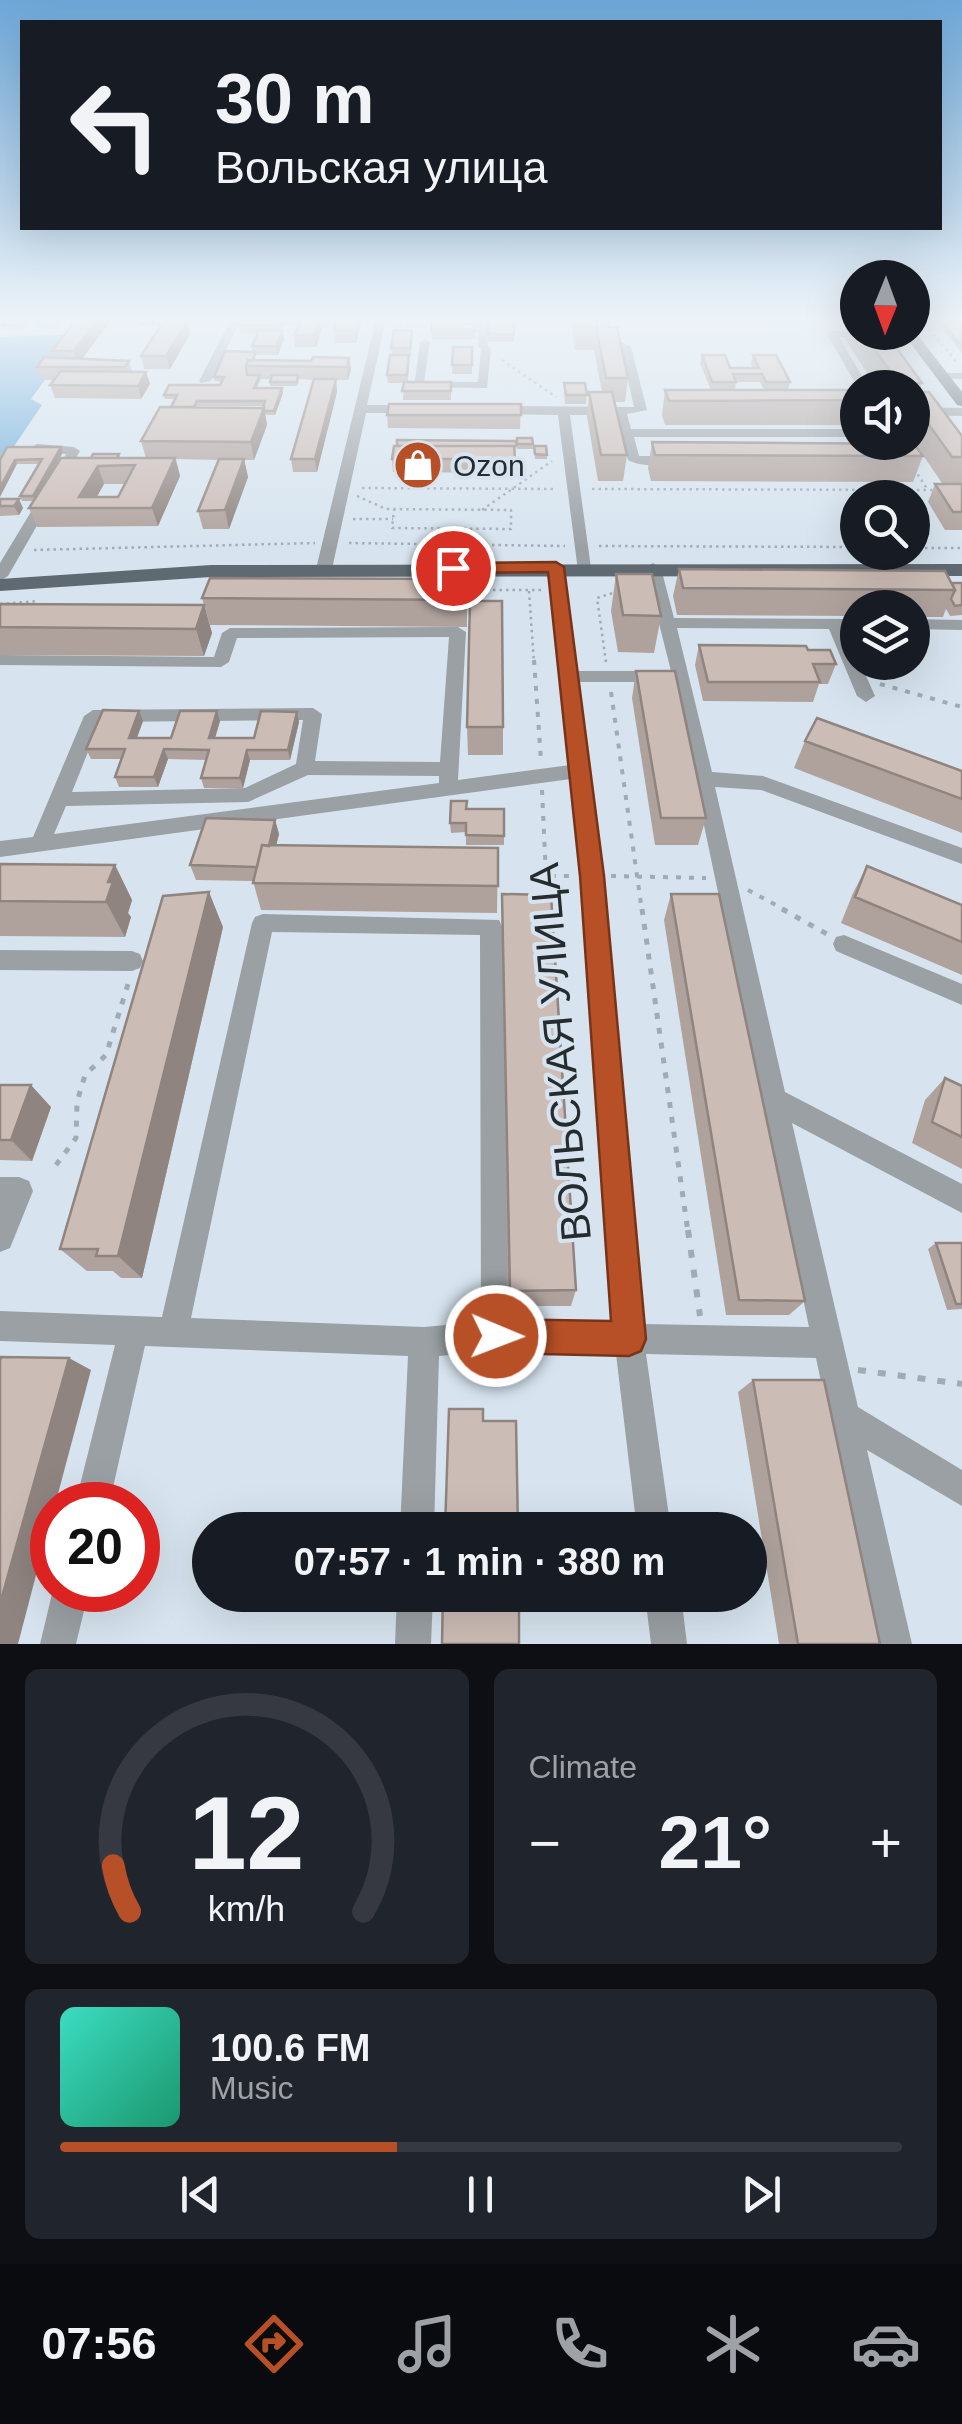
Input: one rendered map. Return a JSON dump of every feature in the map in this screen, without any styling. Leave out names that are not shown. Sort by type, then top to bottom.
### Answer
[{"type":"main road","points":[[0,584],[211,570],[324,569],[557,578],[582,568],[655,577],[962,570]]},
{"type":"street","points":[[324,569],[348,491],[364,396]]},
{"type":"street","points":[[476,410],[641,410],[638,396]]},
{"type":"street","points":[[360,409],[424,410]]},
{"type":"street","points":[[562,411],[582,568]]},
{"type":"street","points":[[620,411],[634,460],[693,460]]},
{"type":"street","points":[[930,411],[962,412]]},
{"type":"street","points":[[626,433],[840,433]]},
{"type":"street","points":[[0,576],[74,451],[20,448]]},
{"type":"street","points":[[63,470],[80,470]]},
{"type":"street","points":[[655,577],[707,779],[894,1644]]},
{"type":"street","name":"ВОЛЬСКАЯ УЛИЦА","points":[[557,578],[592,876],[629,1339],[652,1512]]},
{"type":"street","points":[[667,623],[840,624]]},
{"type":"street","points":[[835,624],[866,696]]},
{"type":"street","points":[[930,624],[962,625]]},
{"type":"street","points":[[0,660],[221,662],[230,632],[458,632],[448,790]]},
{"type":"street","points":[[568,677],[681,676]]},
{"type":"street","points":[[41,842],[93,716],[314,714],[305,768]]},
{"type":"street","points":[[58,799],[248,795],[305,768],[449,769]]},
{"type":"street","points":[[0,849],[579,770]]},
{"type":"street","points":[[707,779],[763,782],[962,856]]},
{"type":"street","points":[[174,1330],[264,923],[491,926],[496,1336]]},
{"type":"street","points":[[844,944],[962,996]]},
{"type":"street","points":[[0,960],[132,962]]},
{"type":"street","points":[[777,1101],[962,1199]]},
{"type":"street","points":[[0,1192],[19,1192],[0,1238]]},
{"type":"street","points":[[0,1326],[424,1342],[496,1336],[704,1340],[832,1354]]},
{"type":"street","points":[[97,1482],[134,1329]]},
{"type":"street","points":[[418,1512],[424,1342]]},
{"type":"street","points":[[844,1417],[962,1490]]},
{"type":"street","points":[[58,1644],[66,1612]]},
{"type":"street","points":[[413,1644],[414,1612]]},
{"type":"street","points":[[664,1612],[669,1644]]},
{"type":"path","points":[[555,396],[562,411]]},
{"type":"path","points":[[482,510],[568,449]]},
{"type":"path","points":[[909,462],[921,480]]},
{"type":"path","points":[[348,491],[544,489]]},
{"type":"path","points":[[573,489],[840,490]]},
{"type":"path","points":[[930,490],[945,490]]},
{"type":"path","points":[[348,491],[394,510],[510,510],[511,528],[392,528],[394,510]]},
{"type":"path","points":[[348,518],[393,519]]},
{"type":"path","points":[[403,544],[406,528]]},
{"type":"path","points":[[502,528],[503,545]]},
{"type":"path","points":[[15,550],[330,543],[840,548]]},
{"type":"path","points":[[930,548],[962,548]]},
{"type":"path","points":[[655,577],[596,598],[704,1340]]},
{"type":"path","points":[[454,590],[528,590],[557,578],[615,588]]},
{"type":"path","points":[[528,590],[546,876],[728,879],[844,944]]},
{"type":"path","points":[[0,604],[50,600]]},
{"type":"path","points":[[56,1165],[79,1128],[77,1102],[85,1075],[106,1055],[132,962]]},
{"type":"path","points":[[832,1354],[962,1384]]},
{"type":"shaded area","points":[[0,396],[33,396],[31,399],[42,405],[0,467]]},
{"type":"building","points":[[177,396],[279,396],[274,411],[265,411],[265,401],[197,401],[194,407],[171,407]]},
{"type":"building","points":[[309,396],[332,396],[315,459],[291,459]]},
{"type":"building","points":[[590,396],[613,396],[627,455],[601,455]]},
{"type":"building","points":[[667,396],[840,396],[840,400],[669,401]]},
{"type":"building","points":[[930,396],[962,436],[962,457],[952,457],[930,426]]},
{"type":"building","points":[[389,404],[521,404],[521,415],[387,415]]},
{"type":"building","points":[[160,407],[264,408],[251,442],[141,441]]},
{"type":"building","points":[[517,438],[532,438],[533,444],[517,444]]},
{"type":"building","points":[[397,440],[516,441],[516,446],[397,446]]},
{"type":"building","points":[[652,442],[840,443],[840,456],[655,455]]},
{"type":"building","points":[[394,446],[514,446],[515,459],[392,459]]},
{"type":"building","points":[[534,446],[546,446],[547,455],[535,454]]},
{"type":"building","points":[[7,447],[61,447],[33,496],[20,496],[42,459],[15,460],[0,488],[0,460]]},
{"type":"building","points":[[93,454],[119,454],[117,458],[91,458]]},
{"type":"building","points":[[61,458],[175,458],[152,508],[29,508]],"holes":[[[135,465],[118,497],[79,497],[98,466]]]},
{"type":"building","points":[[219,459],[244,459],[225,510],[198,511]]},
{"type":"building","points":[[935,484],[962,484],[962,512],[953,512]]},
{"type":"building","points":[[0,499],[19,499],[14,506],[0,506]]},
{"type":"building","points":[[679,569],[945,571],[955,590],[683,588]]},
{"type":"building","points":[[616,574],[652,574],[661,616],[623,615]]},
{"type":"building","points":[[210,578],[467,579],[467,600],[202,598]]},
{"type":"building","points":[[952,583],[962,583],[962,605],[955,606],[951,599],[955,590]]},
{"type":"building","points":[[470,601],[502,601],[503,727],[467,727]]},
{"type":"building","points":[[0,604],[204,605],[196,629],[0,627]]},
{"type":"building","points":[[699,645],[806,646],[808,650],[830,650],[836,664],[813,664],[820,682],[708,682]]},
{"type":"building","points":[[636,671],[675,671],[706,818],[661,818]]},
{"type":"building","points":[[103,710],[139,711],[129,738],[171,738],[180,711],[217,711],[209,738],[254,738],[261,711],[297,712],[288,750],[247,750],[240,778],[201,778],[209,750],[164,749],[154,777],[115,777],[125,749],[86,749]]},
{"type":"building","points":[[817,718],[962,771],[962,799],[805,741]]},
{"type":"building","points":[[451,801],[467,801],[466,809],[504,809],[504,836],[466,835],[466,823],[450,823]]},
{"type":"building","points":[[206,818],[275,820],[269,846],[262,845],[257,867],[190,865]]},
{"type":"building","points":[[262,845],[498,848],[498,886],[253,883]]},
{"type":"building","points":[[0,864],[115,865],[106,902],[0,901]]},
{"type":"building","points":[[867,866],[962,905],[962,942],[855,897]]},
{"type":"building","points":[[209,892],[118,1256],[96,1256],[98,1249],[60,1249],[163,896]]},
{"type":"building","points":[[502,894],[551,895],[576,1290],[510,1291]]},
{"type":"building","points":[[671,894],[719,894],[805,1301],[739,1300]]},
{"type":"building","points":[[945,1078],[962,1086],[962,1137],[932,1122]]},
{"type":"building","points":[[0,1085],[31,1085],[11,1140],[0,1140]]},
{"type":"building","points":[[936,1243],[962,1243],[962,1304],[956,1304]]},
{"type":"building","points":[[1,1357],[69,1358],[34,1482],[30,1482],[30,1497],[0,1604]]},
{"type":"building","points":[[753,1380],[824,1380],[880,1644],[798,1644]]},
{"type":"building","points":[[449,1409],[483,1409],[483,1421],[516,1421],[518,1512],[446,1512]]},
{"type":"building","points":[[443,1612],[519,1612],[519,1644],[442,1644]]},
{"type":"place","name":"Ozon","points":[[418,465]]},
{"type":"route","points":[[453,568],[556,567],[592,876],[629,1339],[496,1336]]}]
